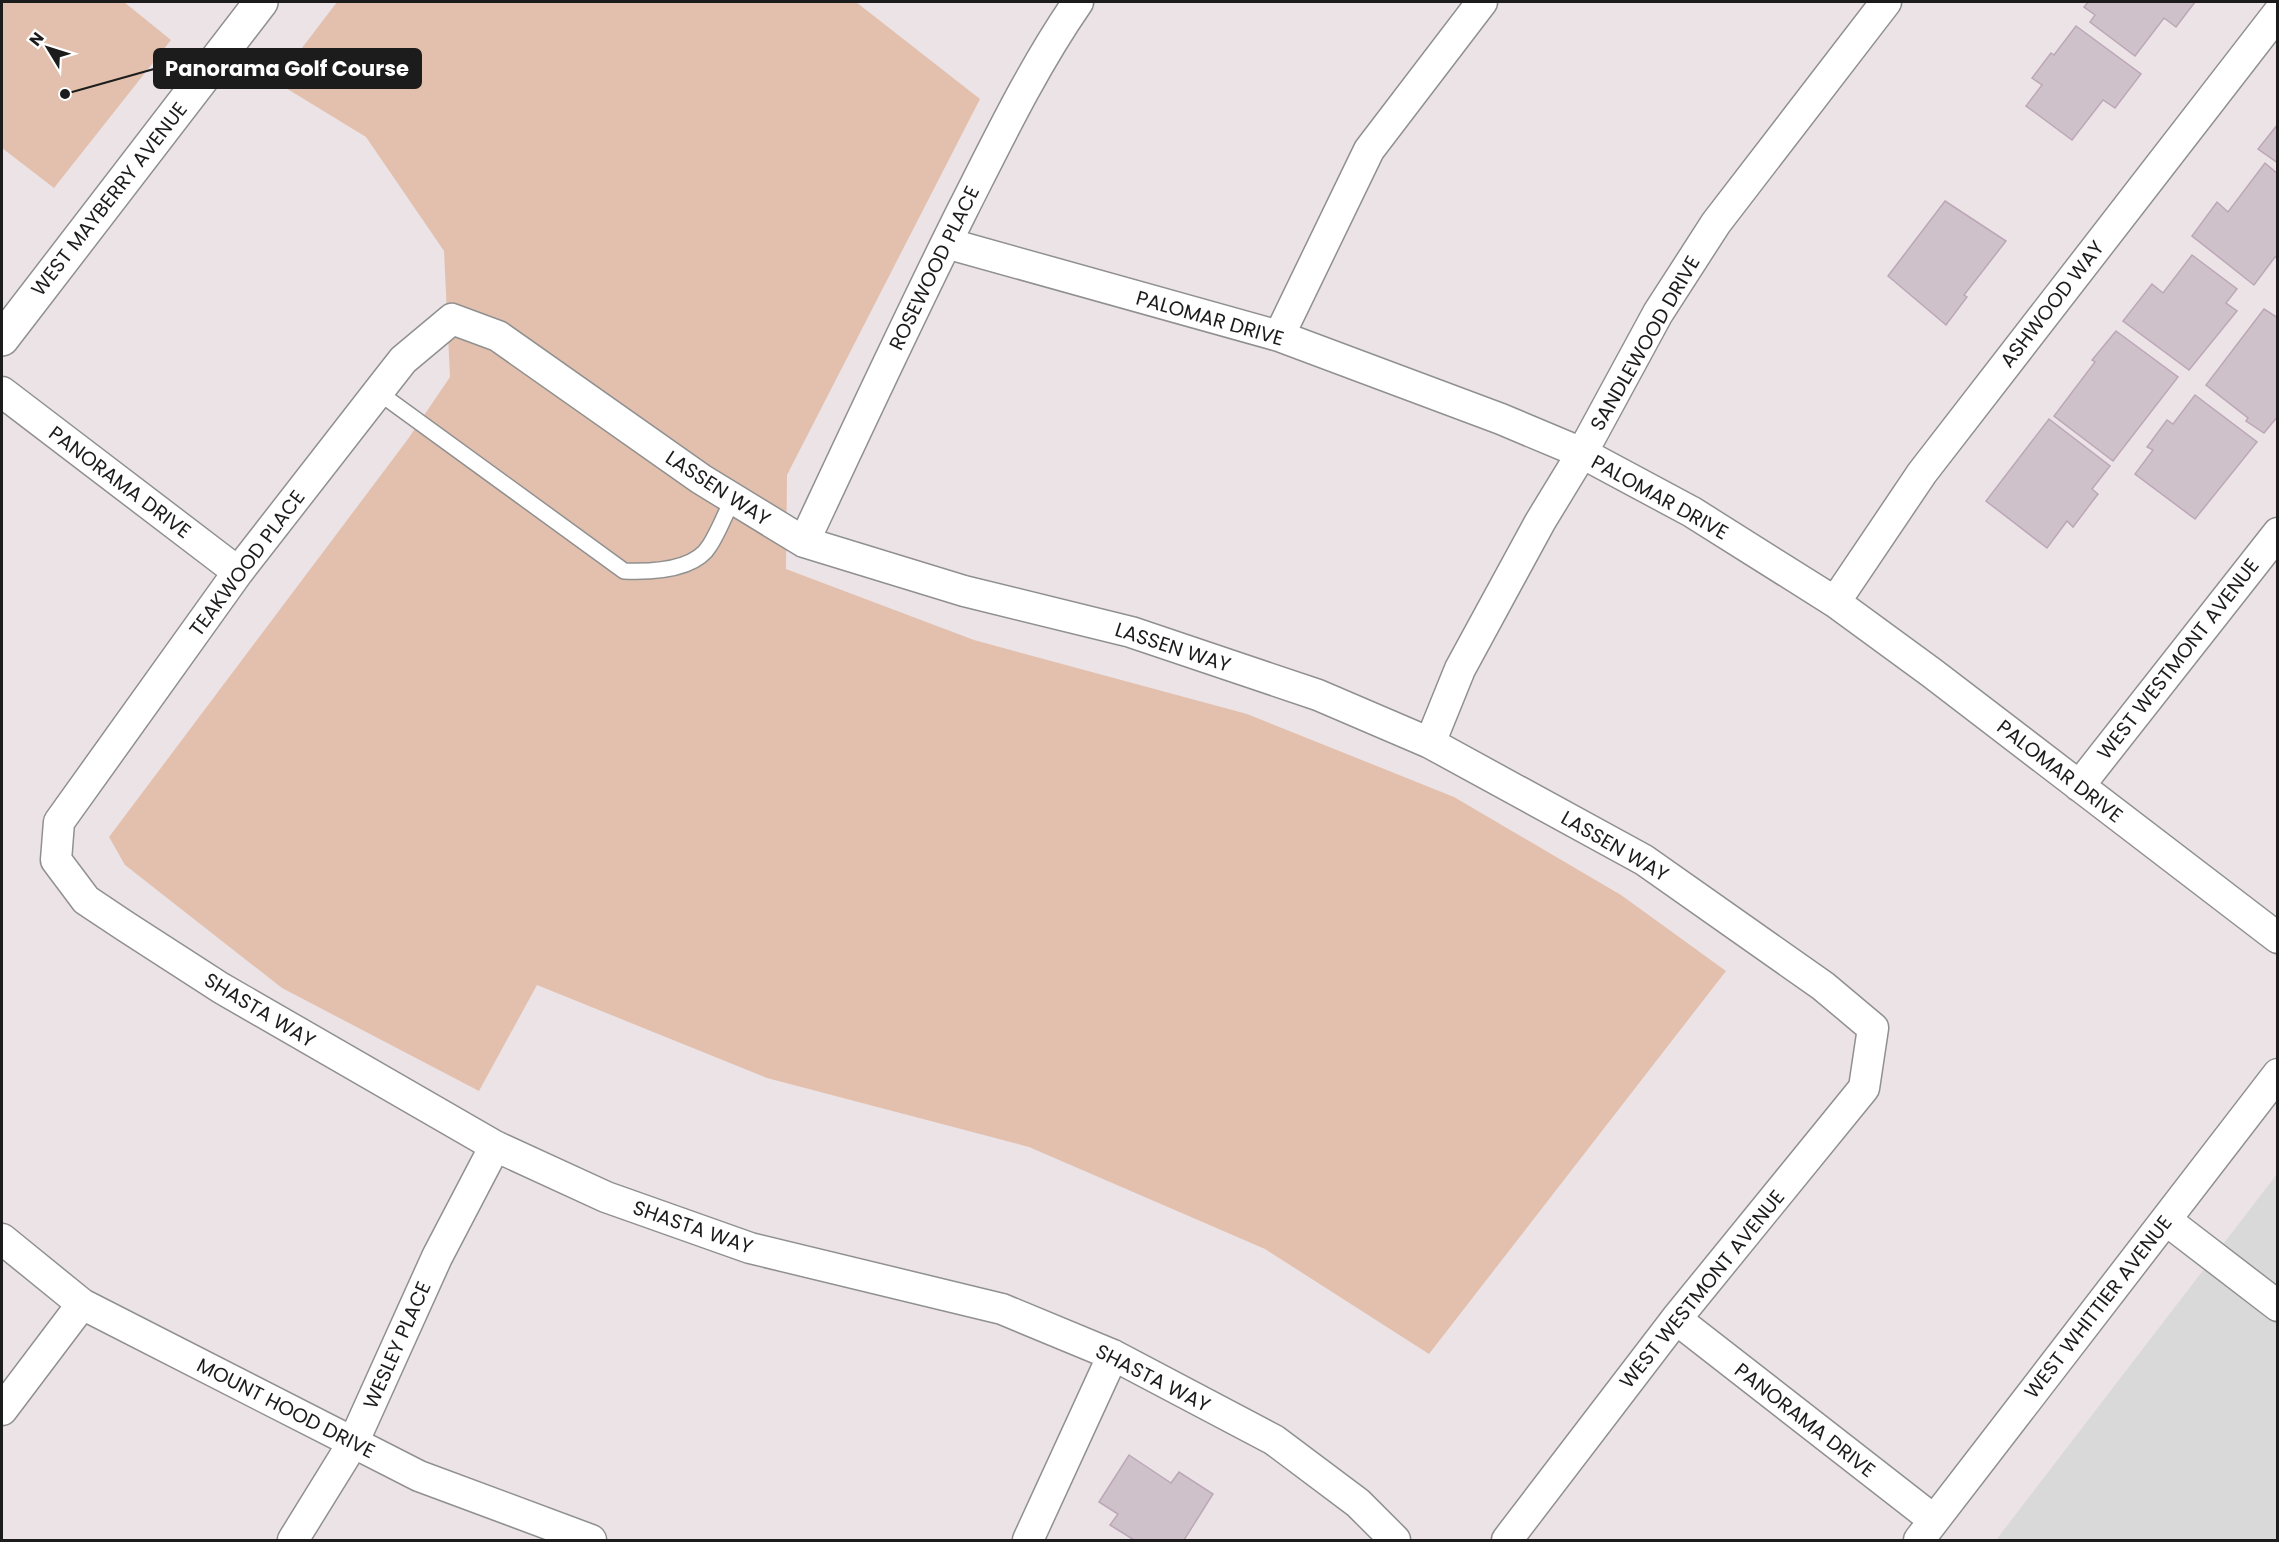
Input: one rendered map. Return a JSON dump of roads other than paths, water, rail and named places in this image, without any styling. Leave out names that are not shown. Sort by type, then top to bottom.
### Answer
[{"type":"street","name":"WEST MAYBERRY AVENUE","points":[[2,339],[261,2]]},
{"type":"street","name":"ROSEWOOD PLACE","points":[[804,542],[946,243],[1008,120],[1056,34],[1078,2]]},
{"type":"street","points":[[1278,336],[1369,150],[1482,2]]},
{"type":"street","name":"SANDLEWOOD DRIVE","points":[[1430,743],[1460,669],[1658,313],[1716,223],[1886,2]]},
{"type":"street","name":"ASHWOOD WAY","points":[[1835,602],[1922,473],[2277,13]]},
{"type":"street","name":"PALOMAR DRIVE","points":[[946,243],[1278,336],[1501,419],[1582,453],[1692,512],[1835,602],[1932,673],[2277,938]]},
{"type":"street","name":"LASSEN WAY","points":[[452,319],[498,336],[701,479],[804,542],[963,591],[1131,632],[1318,695],[1430,743],[1644,860],[1823,986],[1873,1028]]},
{"type":"street","name":"TEAKWOOD PLACE","points":[[59,822],[238,572],[403,360],[452,319]]},
{"type":"street","name":"PANORAMA DRIVE","points":[[2,392],[238,572]]},
{"type":"street","name":"WEST WESTMONT AVENUE","points":[[2079,786],[2277,533]]},
{"type":"street","name":"SHASTA WAY","points":[[59,822],[56,860],[86,900],[221,988],[495,1146],[606,1197],[739,1244],[1002,1309],[1113,1355],[1274,1440],[1358,1503],[1395,1540]]},
{"type":"street","name":"WEST WESTMONT AVENUE","points":[[1507,1540],[1676,1319],[1864,1088],[1873,1028]]},
{"type":"street","name":"WEST WHITTIER AVENUE","points":[[1926,1530],[2277,1074]]},
{"type":"street","name":"WESLEY PLACE","points":[[293,1540],[353,1443],[437,1257],[495,1146]]},
{"type":"street","points":[[2166,1220],[2277,1306]]},
{"type":"street","name":"MOUNT HOOD DRIVE","points":[[2,1239],[82,1304],[353,1443],[419,1476],[591,1540]]},
{"type":"street","points":[[2,1410],[82,1304]]},
{"type":"street","name":"PANORAMA DRIVE","points":[[1676,1319],[1926,1530]]},
{"type":"street","points":[[1028,1540],[1113,1355]]},
{"type":"lane","points":[[378,392],[624,571],[653,572],[686,564],[709,548],[733,499]]},
{"type":"place","name":"Panorama Golf Course","points":[[65,94]]}]
